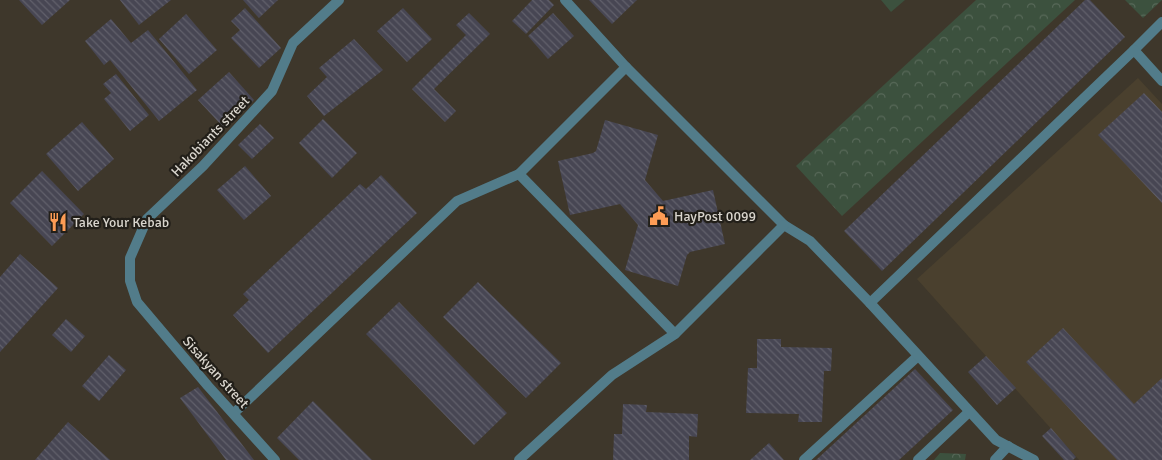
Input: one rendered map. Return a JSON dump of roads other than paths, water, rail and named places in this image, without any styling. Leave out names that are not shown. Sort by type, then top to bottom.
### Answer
[{"type":"street","name":"Hakobiants street","points":[[136,302],[130,281],[130,258],[148,219],[203,166],[272,91],[293,43],[339,0]]},
{"type":"street","points":[[565,0],[626,67],[784,225],[810,241],[996,440],[1034,460]]},
{"type":"street","points":[[870,303],[1162,22]]},
{"type":"street","points":[[1134,50],[1162,81]]},
{"type":"street","points":[[234,413],[457,201],[519,174],[626,67]]},
{"type":"street","points":[[519,174],[675,334]]},
{"type":"street","points":[[519,460],[612,375],[675,334],[784,225]]},
{"type":"street","name":"Sisakyan street","points":[[136,302],[275,460]]},
{"type":"street","points":[[804,460],[918,356]]},
{"type":"street","points":[[918,460],[969,412]]},
{"type":"street","points":[[995,460],[1008,446]]},
{"type":"place","name":"HayPost 0099","points":[[659,216]]},
{"type":"place","name":"Take Your Kebab","points":[[58,222]]}]
